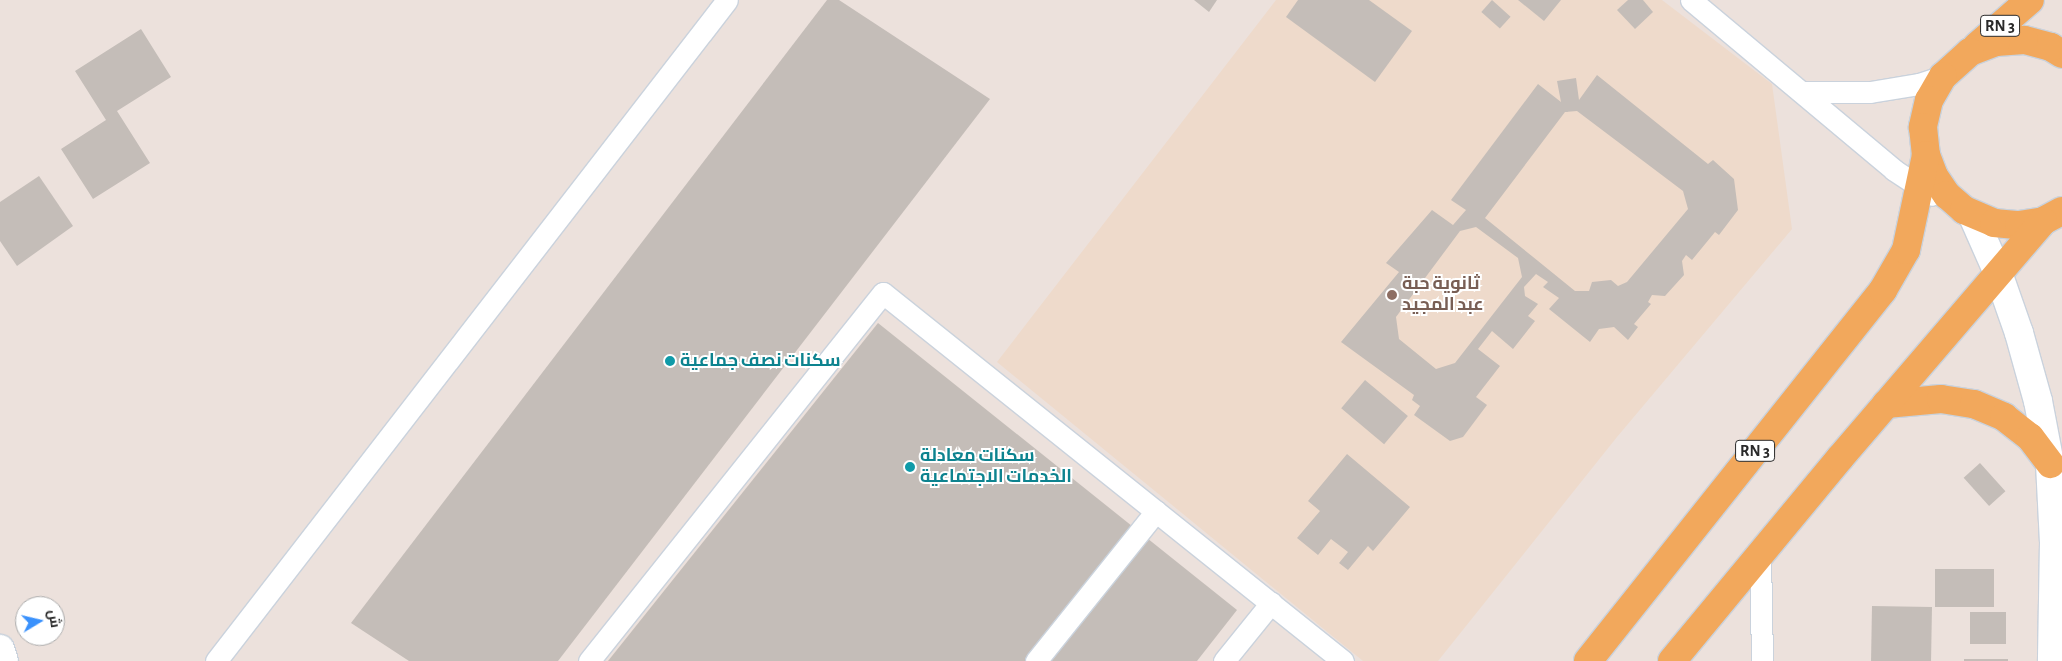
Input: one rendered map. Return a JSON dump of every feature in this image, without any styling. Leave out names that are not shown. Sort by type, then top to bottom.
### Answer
[{"type":"main road","name":"RN 3","points":[[1970,52],[2030,0]]},
{"type":"main road","points":[[2053,216],[2019,225],[1994,223],[1968,212],[1943,189],[1926,156],[1923,128],[1929,100],[1943,76],[1970,52],[1996,42],[2024,40],[2051,47],[2062,54]]},
{"type":"main road","name":"RN 3","points":[[1588,661],[1883,290],[1906,250],[1926,156]]},
{"type":"main road","points":[[1968,212],[1998,273],[2038,401],[2050,464],[2054,542],[2052,661]]},
{"type":"main road","points":[[1672,661],[1998,273],[2053,216]]},
{"type":"main road","points":[[1886,404],[1941,399],[1974,404],[2004,417],[2023,432],[2050,464]]},
{"type":"main road","points":[[0,649],[4,661]]},
{"type":"street","points":[[216,661],[727,0]]},
{"type":"street","points":[[1692,0],[1920,189],[1968,212]]},
{"type":"street","points":[[1803,92],[1870,92],[1920,84],[1943,76]]},
{"type":"street","points":[[589,661],[883,293],[1344,661]]},
{"type":"street","points":[[1036,661],[1156,511]]},
{"type":"street","points":[[1760,555],[1762,661]]},
{"type":"street","points":[[1224,661],[1271,603]]},
{"type":"shaded area","name":"ثانوية حبة عبد المجيد","points":[[1276,0],[1662,0],[1772,84],[1792,229],[1617,437],[1438,661],[1363,661],[997,362]]},
{"type":"building","name":"سكنات نصف جماعية","points":[[827,0],[839,0],[990,99],[558,661],[409,661],[351,623]]},
{"type":"building","points":[[1194,0],[1217,0],[1209,12]]},
{"type":"building","points":[[1298,0],[1369,0],[1412,31],[1375,82],[1286,17]]},
{"type":"building","points":[[1492,0],[1511,17],[1500,29],[1481,12]]},
{"type":"building","points":[[1518,0],[1561,0],[1544,21]]},
{"type":"building","points":[[1628,0],[1643,0],[1653,12],[1635,29],[1617,10]]},
{"type":"building","points":[[141,29],[171,77],[117,111],[150,163],[93,199],[61,149],[106,120],[75,71]]},
{"type":"building","points":[[1597,75],[1708,164],[1713,160],[1734,179],[1738,210],[1719,235],[1715,232],[1692,260],[1686,255],[1682,261],[1684,275],[1665,296],[1652,295],[1648,302],[1651,304],[1634,324],[1638,327],[1628,340],[1614,327],[1599,329],[1590,342],[1549,309],[1559,298],[1543,287],[1548,282],[1536,274],[1524,287],[1525,296],[1538,304],[1528,316],[1535,321],[1513,349],[1492,331],[1478,349],[1500,366],[1476,397],[1487,405],[1463,437],[1450,441],[1414,415],[1420,406],[1412,400],[1414,395],[1341,342],[1399,272],[1386,263],[1432,210],[1453,225],[1466,210],[1451,200],[1538,84],[1561,102],[1557,81],[1576,78],[1579,100]],"holes":[[[1577,111],[1683,191],[1688,209],[1627,282],[1618,286],[1611,280],[1592,282],[1589,291],[1575,291],[1485,218],[1565,112]],[[1476,227],[1518,258],[1522,277],[1455,363],[1436,369],[1399,339],[1396,317],[1460,231]]]},
{"type":"building","points":[[39,176],[73,226],[17,266],[0,241],[0,202]]},
{"type":"building","name":"سكنات معادلة الخدمات الاجتماعية","points":[[878,323],[1237,610],[1197,661],[608,661]]},
{"type":"building","points":[[1365,380],[1408,416],[1384,444],[1341,408]]},
{"type":"building","points":[[1347,454],[1410,507],[1373,551],[1368,546],[1348,570],[1339,563],[1348,552],[1331,539],[1318,555],[1297,538],[1320,511],[1308,501]]},
{"type":"building","points":[[1980,463],[2005,491],[1989,506],[1964,478]]},
{"type":"building","points":[[1935,569],[1994,569],[1994,607],[1935,607]]},
{"type":"building","points":[[1872,606],[1932,607],[1931,661],[1871,661]]},
{"type":"building","points":[[1970,612],[2006,612],[2006,644],[1970,644]]},
{"type":"building","points":[[1964,659],[2008,659],[2008,661],[1964,661]]},
{"type":"place","name":"ثانوية حبة عبد المجيد","points":[[1392,295]]},
{"type":"place","name":"سكنات نصف جماعية","points":[[670,361]]},
{"type":"place","name":"سكنات معادلة الخدمات الاجتماعية","points":[[910,467]]}]
